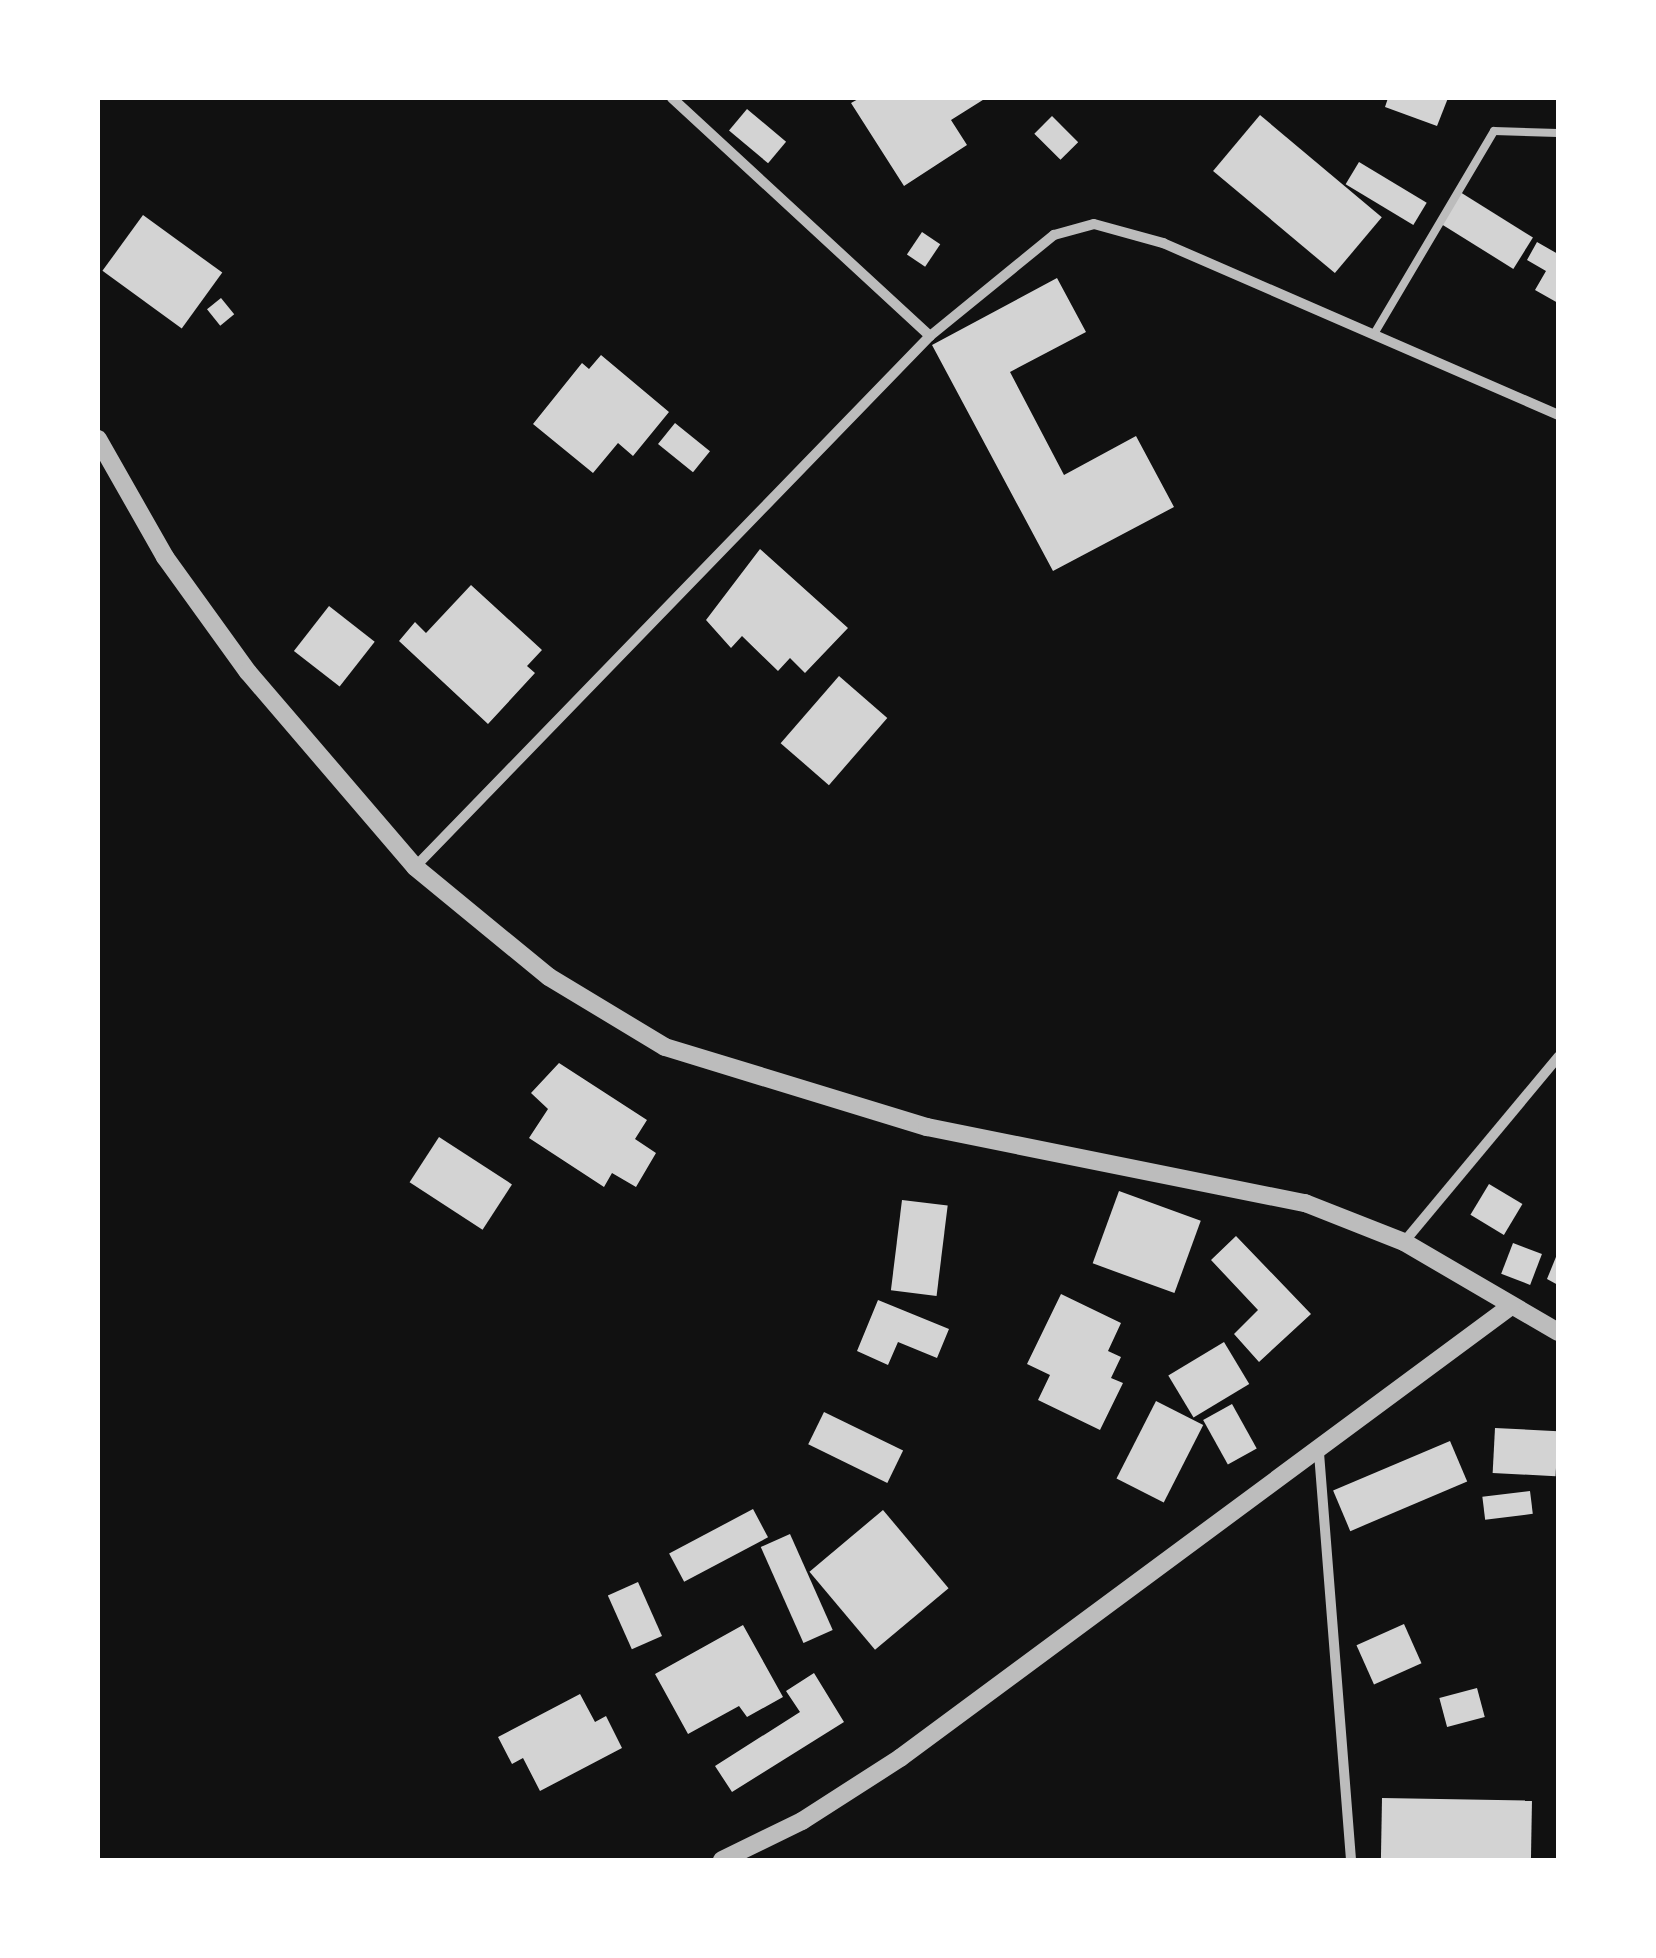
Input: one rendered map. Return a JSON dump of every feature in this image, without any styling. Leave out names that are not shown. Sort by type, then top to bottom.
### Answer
[{"type":"street","points":[[672,98],[930,336]]},
{"type":"street","points":[[415,868],[930,336],[1054,235],[1094,224],[1163,243],[1558,414]]},
{"type":"street","points":[[98,438],[165,556],[248,672],[415,868],[548,977],[665,1047],[927,1127],[1305,1203],[1404,1242],[1558,1332]]},
{"type":"street","points":[[1404,1242],[1558,1057]]},
{"type":"street","points":[[722,1860],[802,1821],[900,1758],[1320,1453],[1511,1306]]},
{"type":"street","points":[[1320,1453],[1351,1860]]},
{"type":"lane","points":[[1374,334],[1494,130],[1558,132]]},
{"type":"building","points":[[860,98],[986,98],[951,120],[967,145],[904,186],[851,103]]},
{"type":"building","points":[[1388,98],[1448,98],[1437,126],[1385,107]]},
{"type":"building","points":[[747,109],[786,142],[768,163],[729,130]]},
{"type":"building","points":[[1260,115],[1382,217],[1335,273],[1213,171]]},
{"type":"building","points":[[1052,116],[1078,142],[1060,160],[1034,134]]},
{"type":"building","points":[[1359,162],[1427,203],[1413,225],[1346,184]]},
{"type":"building","points":[[1460,192],[1533,238],[1513,269],[1440,223]]},
{"type":"building","points":[[143,215],[222,273],[182,328],[102,271]]},
{"type":"building","points":[[922,232],[940,244],[925,267],[907,254]]},
{"type":"building","points":[[1537,242],[1558,254],[1558,303],[1535,290],[1546,271],[1527,260]]},
{"type":"building","points":[[1057,278],[1086,332],[1010,372],[1064,475],[1136,436],[1174,507],[1053,571],[932,345]]},
{"type":"building","points":[[221,298],[234,314],[220,326],[207,309]]},
{"type":"building","points":[[601,355],[669,412],[633,456],[618,443],[593,473],[533,424],[582,363],[589,369]]},
{"type":"building","points":[[675,423],[710,451],[693,472],[658,444]]},
{"type":"building","points":[[760,549],[848,628],[805,673],[790,658],[778,671],[742,636],[731,648],[706,620]]},
{"type":"building","points":[[471,585],[542,650],[527,666],[535,673],[488,724],[399,641],[415,622],[426,633]]},
{"type":"building","points":[[329,606],[375,642],[340,687],[294,651]]},
{"type":"building","points":[[839,676],[887,718],[829,785],[781,743]]},
{"type":"building","points":[[559,1063],[647,1120],[635,1139],[656,1153],[636,1187],[612,1173],[604,1187],[529,1138],[548,1109],[531,1093]]},
{"type":"building","points":[[439,1137],[512,1184],[483,1230],[410,1182]]},
{"type":"building","points":[[1489,1184],[1522,1204],[1504,1235],[1470,1215]]},
{"type":"building","points":[[1119,1191],[1201,1221],[1174,1293],[1093,1263]]},
{"type":"building","points":[[902,1200],[948,1206],[937,1296],[891,1290]]},
{"type":"building","points":[[1236,1236],[1311,1314],[1259,1362],[1234,1334],[1258,1310],[1211,1260]]},
{"type":"building","points":[[1513,1243],[1542,1254],[1530,1285],[1501,1274]]},
{"type":"building","points":[[1558,1252],[1558,1285],[1547,1279]]},
{"type":"building","points":[[1061,1294],[1121,1323],[1108,1351],[1121,1357],[1111,1378],[1123,1383],[1100,1430],[1038,1400],[1050,1375],[1027,1364]]},
{"type":"building","points":[[878,1300],[949,1329],[937,1358],[898,1342],[888,1365],[857,1351]]},
{"type":"building","points":[[1224,1342],[1249,1384],[1194,1417],[1168,1375]]},
{"type":"building","points":[[1156,1401],[1203,1425],[1164,1503],[1117,1479]]},
{"type":"building","points":[[1232,1404],[1257,1449],[1228,1465],[1203,1420]]},
{"type":"building","points":[[824,1412],[903,1451],[887,1483],[808,1444]]},
{"type":"building","points":[[1495,1428],[1558,1431],[1556,1476],[1493,1473]]},
{"type":"building","points":[[1450,1441],[1467,1482],[1350,1531],[1333,1491]]},
{"type":"building","points":[[1530,1491],[1533,1514],[1485,1520],[1482,1497]]},
{"type":"building","points":[[753,1509],[768,1537],[684,1582],[669,1554]]},
{"type":"building","points":[[883,1510],[949,1588],[875,1650],[809,1572]]},
{"type":"building","points":[[790,1534],[833,1630],[803,1643],[761,1547]]},
{"type":"building","points":[[638,1582],[662,1636],[632,1649],[608,1595]]},
{"type":"building","points":[[1404,1624],[1421,1663],[1374,1684],[1356,1645]]},
{"type":"building","points":[[743,1625],[783,1697],[747,1717],[739,1706],[688,1734],[655,1674]]},
{"type":"building","points":[[814,1673],[844,1722],[732,1792],[715,1766],[800,1712],[786,1691]]},
{"type":"building","points":[[1477,1688],[1485,1717],[1447,1727],[1439,1698]]},
{"type":"building","points":[[580,1694],[595,1722],[606,1716],[622,1748],[540,1791],[523,1758],[512,1764],[498,1737]]},
{"type":"building","points":[[1382,1798],[1532,1801],[1531,1860],[1381,1860]]}]
